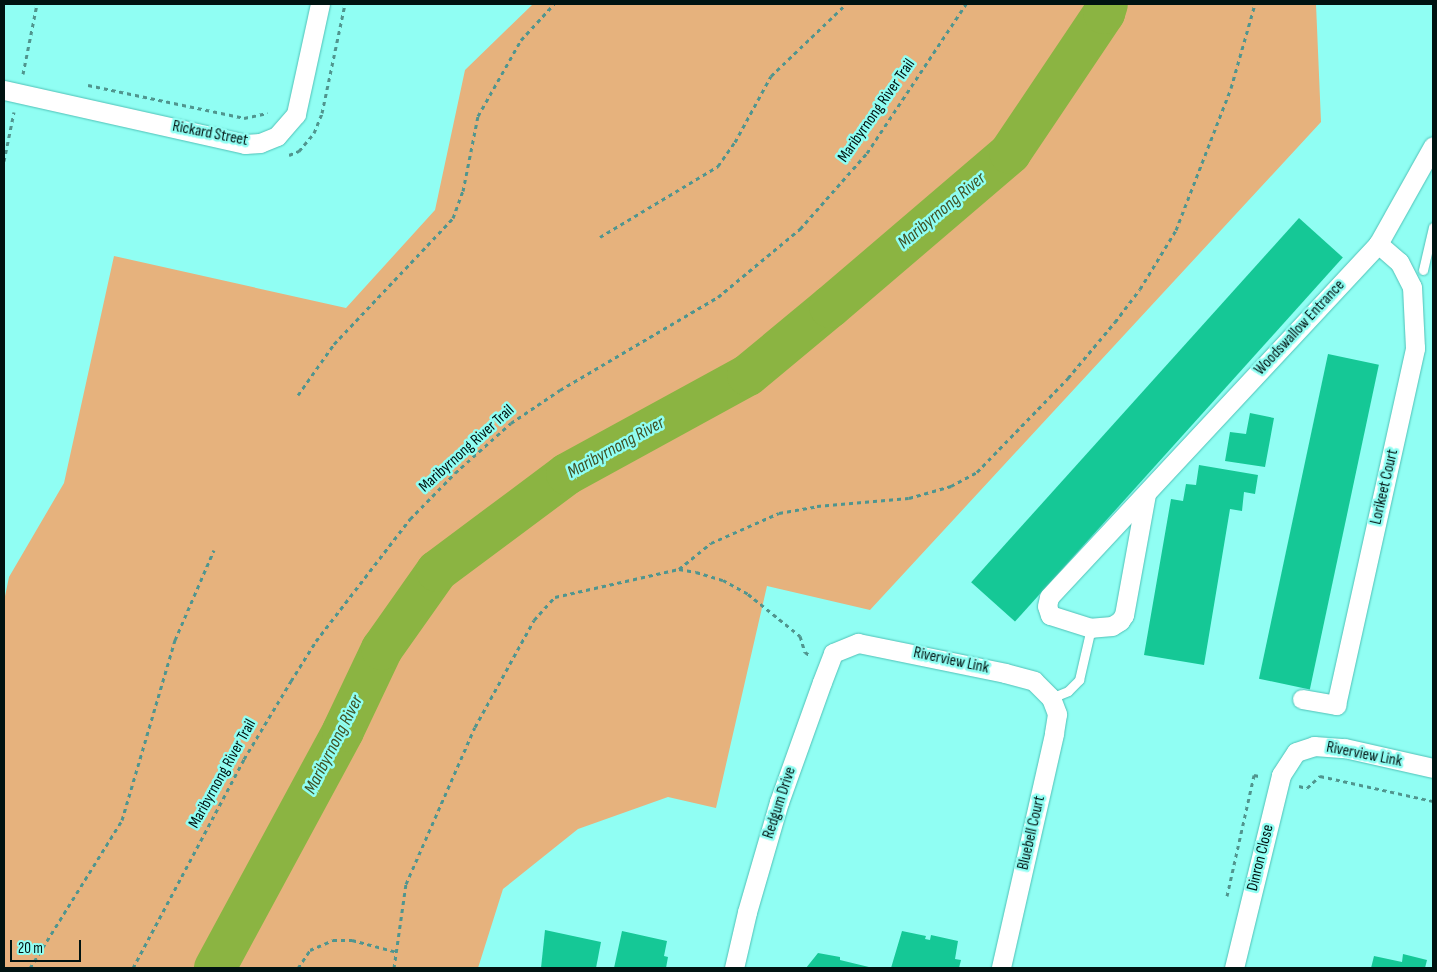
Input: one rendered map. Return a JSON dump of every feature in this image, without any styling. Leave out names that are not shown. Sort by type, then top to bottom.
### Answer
[{"type":"street","name":"Rickard Street","points":[[4,90],[245,144],[260,143],[277,136],[296,114],[320,4]]},
{"type":"street","name":"Woodswallow Entrance","points":[[1146,494],[1124,615],[1112,626],[1091,628],[1050,615],[1047,606],[1049,597],[1378,244],[1433,146]]},
{"type":"street","name":"Lorikeet Court","points":[[1302,699],[1336,706],[1415,348],[1412,287],[1399,262],[1378,244]]},
{"type":"street","name":"Riverview Link","points":[[844,647],[858,642],[874,644],[1005,673],[1034,681],[1051,698]]},
{"type":"street","name":"Redgum Drive","points":[[734,968],[746,912],[779,802],[833,653],[844,647]]},
{"type":"street","name":"Bluebell Court","points":[[1002,968],[1054,734],[1057,714],[1051,698]]},
{"type":"street","name":"Riverview Link","points":[[1296,752],[1314,746],[1345,748],[1433,768]]},
{"type":"street","name":"Dinron Close","points":[[1234,968],[1282,775],[1296,752]]},
{"type":"lane","points":[[1423,270],[1433,227]]},
{"type":"lane","points":[[1051,698],[1068,691],[1079,680],[1091,628]]},
{"type":"path","points":[[298,395],[334,344],[453,218],[463,191],[478,116],[521,40],[554,4]]},
{"type":"path","points":[[600,237],[718,166],[735,142],[771,76],[846,4]]},
{"type":"path","name":"Maribyrnong River Trail","points":[[133,968],[244,759],[316,641],[410,519],[454,473],[511,423],[560,390],[718,297],[800,229],[866,153],[966,4]]},
{"type":"path","points":[[394,968],[406,884],[475,727],[534,620],[555,597],[679,569],[711,543],[778,513],[817,506],[909,498],[952,486],[977,472],[1068,378],[1115,322],[1140,289],[1176,230],[1231,88],[1255,4]]},
{"type":"path","points":[[23,71],[33,73]]},
{"type":"path","points":[[81,83],[244,118],[259,118],[271,112]]},
{"type":"path","points":[[30,968],[122,820],[175,640],[214,550]]},
{"type":"path","points":[[679,569],[724,580],[779,617],[800,636],[805,652],[813,658],[822,682]]},
{"type":"path","points":[[298,968],[310,950],[333,940],[352,940],[397,952]]},
{"type":"shaded area","points":[[533,4],[1316,4],[1321,122],[870,610],[767,586],[716,808],[668,797],[578,829],[503,889],[478,968],[4,968],[4,601],[9,577],[64,483],[114,256],[346,308],[435,210],[465,70]]},
{"type":"building","points":[[1299,218],[1343,257],[1015,622],[971,582]]},
{"type":"building","points":[[1328,354],[1379,365],[1310,690],[1259,679]]},
{"type":"building","points":[[1250,413],[1274,418],[1265,467],[1225,461],[1230,432],[1246,434]]},
{"type":"building","points":[[1199,465],[1258,475],[1255,494],[1244,492],[1242,511],[1230,509],[1204,665],[1144,655],[1171,499],[1183,501],[1186,484],[1196,485]]},
{"type":"building","points":[[545,930],[601,942],[596,968],[541,968]]},
{"type":"building","points":[[622,931],[667,941],[664,956],[668,957],[666,968],[614,968]]},
{"type":"building","points":[[902,931],[926,936],[925,939],[930,940],[931,935],[958,941],[955,959],[961,960],[959,968],[891,968]]},
{"type":"building","points":[[818,953],[840,957],[840,960],[873,968],[806,968]]},
{"type":"building","points":[[1403,954],[1427,960],[1425,968],[1371,968],[1374,956],[1402,962]]},
{"type":"waterway","name":"Maribyrnong River","points":[[215,968],[343,731],[382,649],[437,571],[567,474],[748,375],[830,307],[1010,153],[1104,13],[1107,4]]}]
